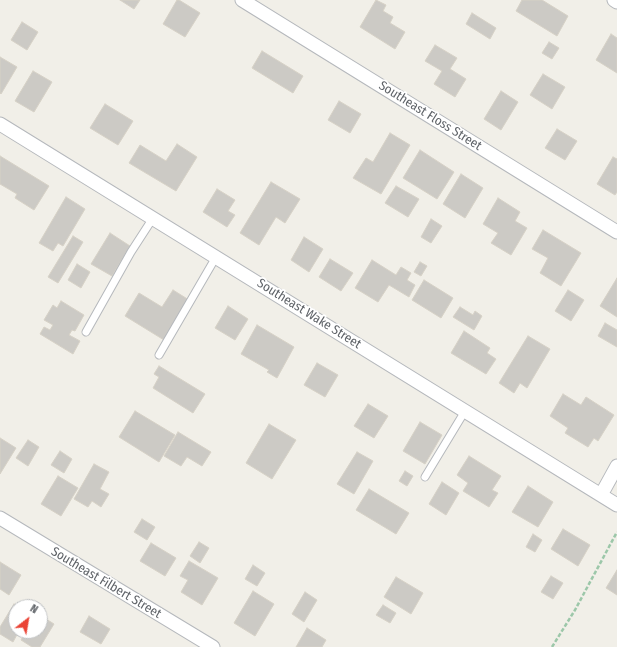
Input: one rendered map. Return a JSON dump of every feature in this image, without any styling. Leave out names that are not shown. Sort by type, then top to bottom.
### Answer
[{"type":"street","name":"Southeast Floss Street","points":[[242,0],[617,232]]},
{"type":"street","name":"Southeast Wake Street","points":[[0,124],[617,505]]},
{"type":"street","points":[[601,495],[617,466]]},
{"type":"street","name":"Southeast Filbert Street","points":[[0,518],[213,647]]},
{"type":"lane","points":[[86,332],[131,252],[153,218]]},
{"type":"lane","points":[[159,355],[216,257]]},
{"type":"lane","points":[[425,477],[465,411]]},
{"type":"path","points":[[552,647],[579,603],[617,532]]},
{"type":"building","points":[[120,0],[140,0],[134,9]]},
{"type":"building","points":[[177,0],[200,13],[185,37],[163,24]]},
{"type":"building","points":[[376,0],[386,5],[383,11],[393,17],[390,23],[405,32],[395,49],[360,27]]},
{"type":"building","points":[[522,0],[542,0],[568,16],[557,36],[516,11]]},
{"type":"building","points":[[472,13],[496,28],[490,39],[466,24]]},
{"type":"building","points":[[22,22],[38,32],[27,50],[11,40]]},
{"type":"building","points":[[611,34],[617,38],[617,73],[596,60]]},
{"type":"building","points":[[549,42],[559,48],[552,59],[542,53]]},
{"type":"building","points":[[435,45],[457,58],[450,69],[466,79],[455,97],[434,84],[442,71],[425,61]]},
{"type":"building","points":[[262,51],[303,76],[293,93],[252,68]]},
{"type":"building","points":[[0,57],[17,67],[1,94],[0,93]]},
{"type":"building","points":[[33,71],[52,82],[34,112],[15,101]]},
{"type":"building","points":[[543,74],[565,87],[552,109],[530,95]]},
{"type":"building","points":[[501,91],[518,102],[501,130],[484,119]]},
{"type":"building","points":[[339,101],[361,114],[350,133],[328,120]]},
{"type":"building","points":[[105,104],[133,121],[118,145],[90,128]]},
{"type":"building","points":[[557,129],[577,141],[565,160],[545,148]]},
{"type":"building","points":[[390,133],[410,145],[381,194],[353,178],[366,158],[373,162]]},
{"type":"building","points":[[177,144],[197,157],[176,191],[129,163],[140,145],[166,161]]},
{"type":"building","points":[[420,150],[454,172],[437,199],[403,178]]},
{"type":"building","points":[[0,156],[49,186],[34,210],[15,198],[17,194],[0,184]]},
{"type":"building","points":[[613,157],[617,159],[617,192],[615,195],[597,184]]},
{"type":"building","points":[[461,174],[483,188],[465,218],[443,204]]},
{"type":"building","points":[[271,182],[300,199],[285,223],[276,217],[259,245],[240,233]]},
{"type":"building","points":[[396,186],[419,199],[408,217],[385,203]]},
{"type":"building","points":[[217,189],[235,200],[228,211],[235,215],[227,227],[203,212]]},
{"type":"building","points":[[66,197],[85,209],[63,246],[58,243],[53,251],[39,243]]},
{"type":"building","points":[[498,198],[520,212],[515,221],[527,228],[511,255],[491,243],[498,233],[483,224]]},
{"type":"building","points":[[431,219],[442,226],[431,243],[421,237]]},
{"type":"building","points":[[543,230],[581,253],[561,286],[540,273],[548,258],[532,249]]},
{"type":"building","points":[[110,233],[130,246],[112,276],[91,264]]},
{"type":"building","points":[[73,236],[83,242],[58,283],[48,277]]},
{"type":"building","points":[[304,237],[323,249],[309,272],[291,260]]},
{"type":"building","points":[[330,259],[353,273],[341,291],[319,277]]},
{"type":"building","points":[[372,260],[396,275],[401,267],[411,273],[407,280],[415,285],[409,297],[389,285],[378,302],[355,288]]},
{"type":"building","points":[[420,262],[427,266],[421,276],[414,272]]},
{"type":"building","points":[[77,264],[90,272],[81,288],[68,280]]},
{"type":"building","points":[[617,278],[617,317],[600,306]]},
{"type":"building","points":[[424,280],[453,298],[441,318],[412,300]]},
{"type":"building","points":[[173,290],[189,300],[164,340],[125,316],[139,293],[162,307]]},
{"type":"building","points":[[568,290],[584,300],[571,321],[555,311]]},
{"type":"building","points":[[61,301],[84,315],[75,331],[72,330],[69,335],[80,341],[73,354],[40,334],[44,327],[50,330],[53,325],[44,320],[53,305],[57,308]]},
{"type":"building","points":[[228,306],[248,319],[235,340],[215,328]]},
{"type":"building","points":[[460,307],[473,315],[475,311],[482,316],[474,330],[453,317]]},
{"type":"building","points":[[605,323],[617,330],[617,347],[598,336]]},
{"type":"building","points":[[257,325],[294,347],[277,378],[267,372],[269,370],[241,354]]},
{"type":"building","points":[[464,331],[490,348],[487,353],[496,359],[486,374],[451,353]]},
{"type":"building","points":[[528,336],[550,349],[527,388],[520,383],[514,393],[499,383]]},
{"type":"building","points":[[317,363],[338,375],[325,397],[304,385]]},
{"type":"building","points":[[159,366],[205,394],[193,413],[153,388],[159,377],[154,374]]},
{"type":"building","points":[[563,394],[581,405],[586,397],[614,415],[598,441],[594,438],[588,447],[565,433],[568,428],[550,416]]},
{"type":"building","points":[[368,404],[388,416],[374,438],[354,426]]},
{"type":"building","points":[[135,411],[175,435],[159,462],[119,437]]},
{"type":"building","points":[[420,422],[442,435],[425,464],[403,451]]},
{"type":"building","points":[[269,424],[296,440],[272,479],[246,463]]},
{"type":"building","points":[[178,432],[211,452],[202,466],[187,457],[181,466],[164,456]]},
{"type":"building","points":[[0,438],[16,448],[0,474]]},
{"type":"building","points":[[28,440],[39,447],[28,466],[16,458]]},
{"type":"building","points":[[60,451],[72,459],[64,473],[51,465]]},
{"type":"building","points":[[357,452],[373,461],[354,494],[337,484]]},
{"type":"building","points":[[469,456],[501,476],[492,490],[498,493],[489,507],[463,491],[468,483],[457,475]]},
{"type":"building","points":[[94,464],[109,472],[100,489],[109,494],[101,507],[92,501],[88,507],[74,499]]},
{"type":"building","points":[[405,471],[413,476],[407,486],[399,481]]},
{"type":"building","points":[[58,476],[78,488],[61,516],[41,504]]},
{"type":"building","points":[[442,482],[459,493],[446,515],[429,504]]},
{"type":"building","points":[[528,486],[553,502],[538,527],[512,512]]},
{"type":"building","points":[[369,489],[409,513],[396,534],[356,510]]},
{"type":"building","points":[[142,519],[155,527],[147,540],[134,532]]},
{"type":"building","points":[[563,529],[590,545],[578,566],[551,549]]},
{"type":"building","points":[[533,534],[542,540],[535,552],[526,547]]},
{"type":"building","points":[[199,542],[209,548],[200,563],[190,556]]},
{"type":"building","points":[[151,543],[176,558],[165,576],[140,561]]},
{"type":"building","points":[[189,561],[218,578],[202,605],[181,592],[188,580],[180,576]]},
{"type":"building","points":[[0,562],[21,575],[9,595],[0,589]]},
{"type":"building","points":[[253,565],[265,573],[257,586],[245,579]]},
{"type":"building","points":[[617,570],[617,595],[606,588]]},
{"type":"building","points":[[551,576],[563,583],[553,599],[541,592]]},
{"type":"building","points":[[396,577],[423,593],[411,614],[384,597]]},
{"type":"building","points":[[253,591],[274,604],[255,636],[234,623]]},
{"type":"building","points":[[305,592],[317,600],[304,622],[292,614]]},
{"type":"building","points":[[383,605],[396,613],[390,623],[376,615]]},
{"type":"building","points":[[8,614],[8,639],[0,634],[0,627]]},
{"type":"building","points":[[89,616],[110,629],[101,644],[80,632]]},
{"type":"building","points":[[48,620],[54,624],[48,634]]},
{"type":"building","points":[[307,628],[326,640],[322,647],[296,647]]},
{"type":"building","points":[[45,639],[40,647],[32,647],[21,640]]}]
